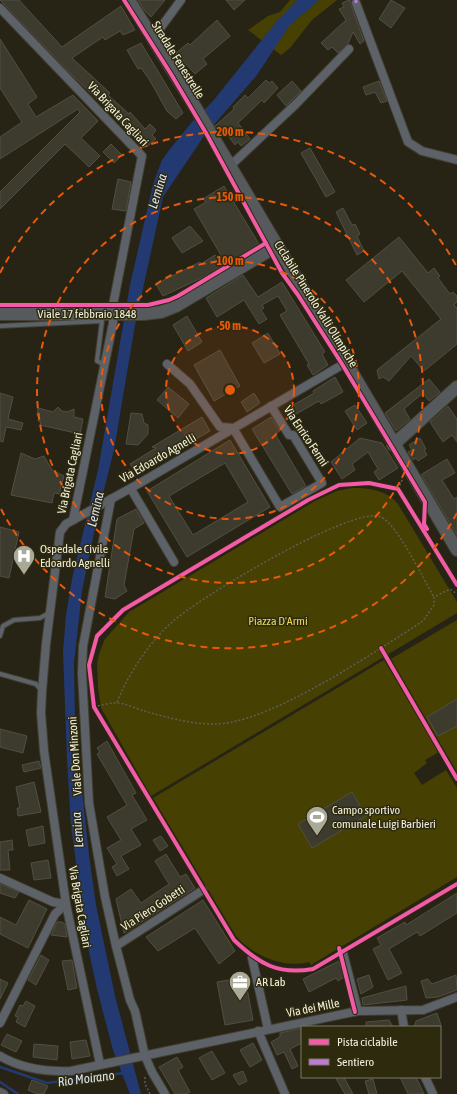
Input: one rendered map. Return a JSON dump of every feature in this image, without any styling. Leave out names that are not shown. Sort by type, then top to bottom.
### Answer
[{"type":"main road","name":"Stradale Fenestrelle","points":[[129,0],[215,140],[346,362],[393,445],[457,550]]},
{"type":"main road","name":"Viale 17 febbraio 1848","points":[[0,314],[116,315],[161,312],[176,306],[277,246]]},
{"type":"main road","points":[[393,445],[457,387]]},
{"type":"street","points":[[153,38],[181,0]]},
{"type":"street","points":[[356,3],[408,142],[422,151],[457,160]]},
{"type":"street","name":"Via Brigata Cagliari","points":[[0,8],[142,156],[116,315],[113,322],[104,364],[73,520],[66,524],[60,532],[42,691],[41,713],[44,751],[66,904],[100,1064]]},
{"type":"street","points":[[230,166],[296,104],[349,49]]},
{"type":"street","name":"Via Edoardo Agnelli","points":[[73,520],[131,489],[346,362]]},
{"type":"street","points":[[167,364],[190,384],[220,427],[233,428]]},
{"type":"street","name":"Via Enrico Fermi","points":[[233,428],[280,507],[322,483],[293,434],[289,435],[271,406]]},
{"type":"street","points":[[131,489],[174,562]]},
{"type":"street","name":"Viale Don Minzoni","points":[[111,499],[83,646],[82,672],[90,803],[105,897],[116,946],[130,1000],[135,1011],[145,1056],[152,1072],[165,1094]]},
{"type":"street","points":[[0,878],[53,902],[66,904]]},
{"type":"street","name":"Via Piero Gobetti","points":[[116,946],[203,890]]},
{"type":"street","points":[[0,1023],[54,914],[66,904]]},
{"type":"street","points":[[343,953],[358,1011]]},
{"type":"street","points":[[252,958],[268,1029]]},
{"type":"street","name":"Via dei Mille","points":[[0,1056],[21,1067],[55,1072],[71,1071],[358,1011],[423,1010],[457,997]]},
{"type":"street","points":[[401,1010],[404,1026]]},
{"type":"street","points":[[258,1031],[284,1094]]},
{"type":"street","points":[[426,1078],[434,1094]]},
{"type":"street","points":[[0,1092],[4,1094]]},
{"type":"lane","points":[[0,326],[102,321],[97,361],[104,364]]},
{"type":"lane","points":[[0,636],[3,626],[14,620],[40,618],[50,612]]},
{"type":"lane","points":[[0,674],[36,684],[42,691]]},
{"type":"path","points":[[94,707],[117,702],[186,721],[203,724],[227,724],[276,706],[305,692],[381,648],[423,621],[434,605],[434,597],[401,540],[386,520],[374,515],[357,518],[279,554],[235,579],[187,610],[155,638],[123,688],[117,702]]},
{"type":"path","points":[[434,597],[450,588],[457,594]]},
{"type":"path","points":[[381,648],[385,655]]},
{"type":"path","points":[[150,1094],[145,1084],[145,1076],[152,1072]]},
{"type":"green space","points":[[290,0],[337,0],[312,20],[290,48],[281,55],[248,30],[268,16],[280,12]]},
{"type":"green space","name":"Piazza D'Armi","points":[[352,488],[383,493],[398,504],[457,602],[457,613],[151,796],[101,708],[98,688],[97,663],[105,639],[129,612],[315,501],[337,491]]},
{"type":"green space","points":[[457,620],[457,772],[391,659]]},
{"type":"green space","name":"Campo sportivo comunale Luigi Barbieri","points":[[384,660],[439,752],[425,760],[427,763],[414,773],[422,785],[446,770],[457,788],[457,877],[311,965],[309,962],[289,964],[269,959],[251,949],[236,936],[153,798]]},
{"type":"water","name":"Lemina","points":[[297,0],[319,0],[289,26],[257,75],[204,136],[163,197],[135,325],[114,450],[98,513],[82,591],[74,663],[75,725],[96,905],[115,996],[141,1094],[130,1094],[113,1050],[97,989],[86,938],[71,825],[63,651],[66,615],[72,579],[98,470],[130,285],[153,184],[162,160],[192,122],[213,101],[277,21]]},
{"type":"building","points":[[0,0],[19,0],[62,47],[121,6],[135,30],[123,35],[120,31],[105,40],[103,37],[72,58],[110,93],[108,95],[129,114],[130,112],[145,129],[150,124],[156,130],[152,135],[156,139],[147,147],[71,74]]},
{"type":"building","points":[[138,0],[165,0],[151,17]]},
{"type":"building","points":[[226,0],[245,0],[234,10]]},
{"type":"building","points":[[349,0],[351,1],[351,5],[364,41],[360,44],[353,32],[348,44],[338,53],[332,47],[328,50],[321,43],[346,20],[339,9],[344,7],[342,3]]},
{"type":"building","points":[[391,0],[405,8],[391,28],[379,19]]},
{"type":"building","points":[[217,20],[230,36],[203,59],[207,64],[195,74],[176,53],[188,43],[190,45]]},
{"type":"building","points":[[0,39],[37,97],[28,104],[36,117],[73,95],[98,121],[81,138],[100,156],[89,167],[65,144],[0,209],[0,192],[80,112],[78,109],[0,159],[0,137],[22,122],[0,88]]},
{"type":"building","points":[[141,43],[183,113],[176,119],[167,111],[149,79],[141,68],[138,69],[127,50]]},
{"type":"building","points":[[266,80],[269,83],[272,81],[278,88],[264,103],[262,100],[238,123],[250,139],[241,146],[238,142],[235,145],[223,129],[219,132],[215,126],[234,109],[233,107],[245,95],[248,98]]},
{"type":"building","points":[[292,81],[301,91],[286,106],[277,95]]},
{"type":"building","points":[[379,81],[387,101],[381,103],[375,92],[366,95],[363,87]]},
{"type":"building","points":[[111,144],[122,155],[114,163],[103,152]]},
{"type":"building","points":[[310,148],[335,192],[326,197],[301,153]]},
{"type":"building","points":[[118,179],[131,182],[126,211],[112,209]]},
{"type":"building","points":[[224,186],[259,244],[208,275],[163,296],[156,284],[200,262],[201,264],[215,255],[219,259],[222,257],[194,209],[206,202],[203,199]]},
{"type":"building","points":[[343,208],[352,225],[355,224],[360,234],[357,236],[364,251],[357,255],[336,212]]},
{"type":"building","points":[[190,226],[203,241],[182,253],[172,238]]},
{"type":"building","points":[[399,237],[428,273],[434,268],[440,276],[438,278],[450,294],[453,292],[457,296],[457,302],[454,305],[457,308],[457,344],[424,371],[411,356],[389,381],[383,377],[379,379],[377,370],[441,319],[402,271],[364,302],[346,280]]},
{"type":"building","points":[[243,275],[258,297],[282,282],[325,352],[322,354],[328,365],[313,375],[307,365],[309,364],[280,315],[287,311],[278,296],[262,305],[264,308],[261,310],[267,319],[259,324],[244,300],[217,317],[206,298]]},
{"type":"building","points":[[187,316],[202,342],[188,351],[173,325]]},
{"type":"building","points":[[268,333],[280,354],[264,363],[252,343]]},
{"type":"building","points":[[220,350],[240,386],[214,401],[194,365]]},
{"type":"building","points":[[335,377],[343,392],[321,404],[319,401],[289,418],[285,410],[314,393],[313,391]]},
{"type":"building","points":[[429,379],[440,392],[429,401],[423,393],[404,409],[410,419],[396,431],[385,413]]},
{"type":"building","points":[[168,387],[189,404],[178,418],[157,400]]},
{"type":"building","points":[[0,393],[13,397],[8,419],[23,423],[21,430],[6,427],[3,442],[0,441]]},
{"type":"building","points":[[254,393],[260,403],[247,412],[241,402]]},
{"type":"building","points":[[355,405],[367,423],[357,430],[345,411]]},
{"type":"building","points":[[448,406],[457,419],[457,442],[452,435],[443,442],[430,422]]},
{"type":"building","points":[[58,407],[62,411],[67,412],[74,409],[74,417],[83,419],[80,434],[40,425],[41,422],[38,421],[39,416],[37,416],[38,408],[53,412]]},
{"type":"building","points":[[131,413],[142,414],[144,423],[148,425],[148,434],[138,445],[126,444]]},
{"type":"building","points":[[202,417],[210,431],[177,450],[176,449],[144,471],[143,469],[136,473],[130,464],[156,448],[152,447]]},
{"type":"building","points":[[271,417],[280,431],[275,434],[306,486],[292,494],[252,429]]},
{"type":"building","points":[[360,438],[382,443],[398,468],[379,480],[374,472],[378,469],[368,452],[352,464],[355,470],[342,479],[331,462]]},
{"type":"building","points":[[420,438],[426,449],[424,450],[427,455],[418,461],[416,458],[413,460],[408,452],[412,450],[409,445]]},
{"type":"building","points":[[230,440],[270,507],[187,557],[147,491]],"holes":[[[225,463],[248,502],[193,535],[169,496]]]},
{"type":"building","points":[[21,453],[35,459],[44,456],[52,470],[64,476],[59,494],[54,493],[52,503],[11,495]]},
{"type":"building","points":[[447,459],[455,473],[442,480],[454,499],[457,497],[457,535],[422,476],[422,474]]},
{"type":"building","points":[[136,509],[144,523],[134,529],[124,585],[127,591],[115,599],[105,597],[117,519]]},
{"type":"building","points":[[0,527],[19,532],[9,578],[0,576]]},
{"type":"building","points":[[457,699],[457,726],[438,736],[427,717]]},
{"type":"building","points":[[0,729],[27,736],[23,753],[0,747]]},
{"type":"building","points":[[107,741],[136,793],[132,795],[147,820],[131,829],[141,845],[121,856],[129,869],[117,876],[112,867],[117,864],[107,848],[121,840],[107,817],[127,805],[97,754],[100,752],[97,748]]},
{"type":"building","points":[[39,761],[41,768],[24,772],[22,765]]},
{"type":"building","points":[[34,782],[41,812],[18,816],[17,808],[20,808],[16,787]]},
{"type":"building","points":[[352,792],[366,816],[312,848],[298,824]]},
{"type":"building","points":[[43,826],[45,843],[29,846],[26,830]]},
{"type":"building","points":[[161,836],[168,846],[160,851],[153,840]]},
{"type":"building","points":[[12,840],[13,850],[8,850],[10,870],[0,870],[0,842]]},
{"type":"building","points":[[166,854],[180,877],[186,874],[195,888],[124,933],[116,899],[131,889],[141,903],[169,884],[155,861]]},
{"type":"building","points":[[48,860],[51,878],[34,880],[31,863]]},
{"type":"building","points":[[0,884],[19,892],[15,898],[0,893]]},
{"type":"building","points":[[457,893],[457,913],[420,936],[417,932],[389,949],[402,973],[388,980],[373,949],[381,945],[377,938],[405,922],[406,925]]},
{"type":"building","points":[[29,900],[47,909],[28,948],[0,934],[0,917],[16,925]]},
{"type":"building","points":[[203,900],[235,951],[219,964],[195,928],[158,951],[146,937]]},
{"type":"building","points":[[57,922],[62,922],[65,924],[67,937],[51,935]]},
{"type":"building","points":[[41,955],[49,960],[36,985],[28,980]]},
{"type":"building","points":[[72,960],[77,988],[68,990],[62,961]]},
{"type":"building","points":[[339,961],[344,977],[338,981],[336,978],[309,992],[303,979]]},
{"type":"building","points":[[369,975],[373,987],[361,994],[357,979]]},
{"type":"building","points":[[456,975],[457,990],[438,997],[426,998],[421,981],[428,979],[432,984]]},
{"type":"building","points":[[245,977],[253,1020],[225,1025],[217,982]]},
{"type":"building","points":[[0,979],[8,983],[0,999]]},
{"type":"building","points":[[406,986],[407,1000],[363,1005],[362,998]]},
{"type":"building","points":[[26,1001],[35,1006],[25,1027],[16,1022],[18,1017],[15,1016],[20,1005],[23,1006]]},
{"type":"building","points":[[437,1013],[441,1025],[414,1026],[416,1021]]},
{"type":"building","points":[[389,1020],[392,1026],[366,1026],[366,1022]]},
{"type":"building","points":[[301,1028],[301,1044],[290,1049],[298,1066],[292,1069],[284,1052],[277,1055],[271,1042],[280,1037],[280,1033]]},
{"type":"building","points":[[7,1034],[22,1041],[16,1052],[1,1045]]},
{"type":"building","points":[[86,1040],[90,1056],[72,1059],[70,1042]]},
{"type":"building","points":[[253,1043],[262,1060],[250,1067],[240,1050]]},
{"type":"building","points":[[34,1044],[58,1046],[57,1060],[33,1057]]},
{"type":"building","points":[[212,1051],[225,1073],[212,1080],[199,1058]]},
{"type":"building","points":[[177,1057],[183,1067],[178,1070],[190,1092],[186,1094],[175,1094],[159,1067]]},
{"type":"building","points":[[243,1071],[247,1081],[239,1085],[233,1075]]},
{"type":"building","points":[[336,1078],[345,1078],[353,1094],[345,1094]]},
{"type":"building","points":[[400,1078],[416,1078],[424,1094],[408,1094]]},
{"type":"building","points":[[373,1079],[377,1094],[369,1094],[365,1081]]},
{"type":"building","points":[[32,1080],[48,1086],[44,1094],[37,1094],[28,1090]]},
{"type":"waterway","name":"Rio Moirano","points":[[0,1067],[47,1083],[124,1073]]},
{"type":"waterway","name":"Rio Moirano","points":[[0,1082],[18,1094]]},
{"type":"cycle path","name":"Ciclabile Pinerolo Valli Olimpiche","points":[[124,0],[206,133],[282,273],[298,295],[342,364],[425,502],[424,524],[427,529]]},
{"type":"cycle path","name":"Ciclabile Pinerolo Valli Olimpiche","points":[[0,305],[148,305],[169,300],[178,296],[266,243]]},
{"type":"cycle path","points":[[457,585],[398,489],[369,483],[339,485],[308,500],[123,610],[97,636],[89,665],[94,707],[234,940],[252,956],[270,966],[279,969],[313,969],[457,884]]},
{"type":"cycle path","points":[[381,648],[457,779]]},
{"type":"cycle path","points":[[339,948],[355,1012]]},
{"type":"place","name":"Ospedale Civile Edoardo Agnelli","points":[[24,576]]},
{"type":"place","name":"Campo sportivo comunale Luigi Barbieri","points":[[317,836]]},
{"type":"place","name":"AR Lab","points":[[240,1002]]}]
